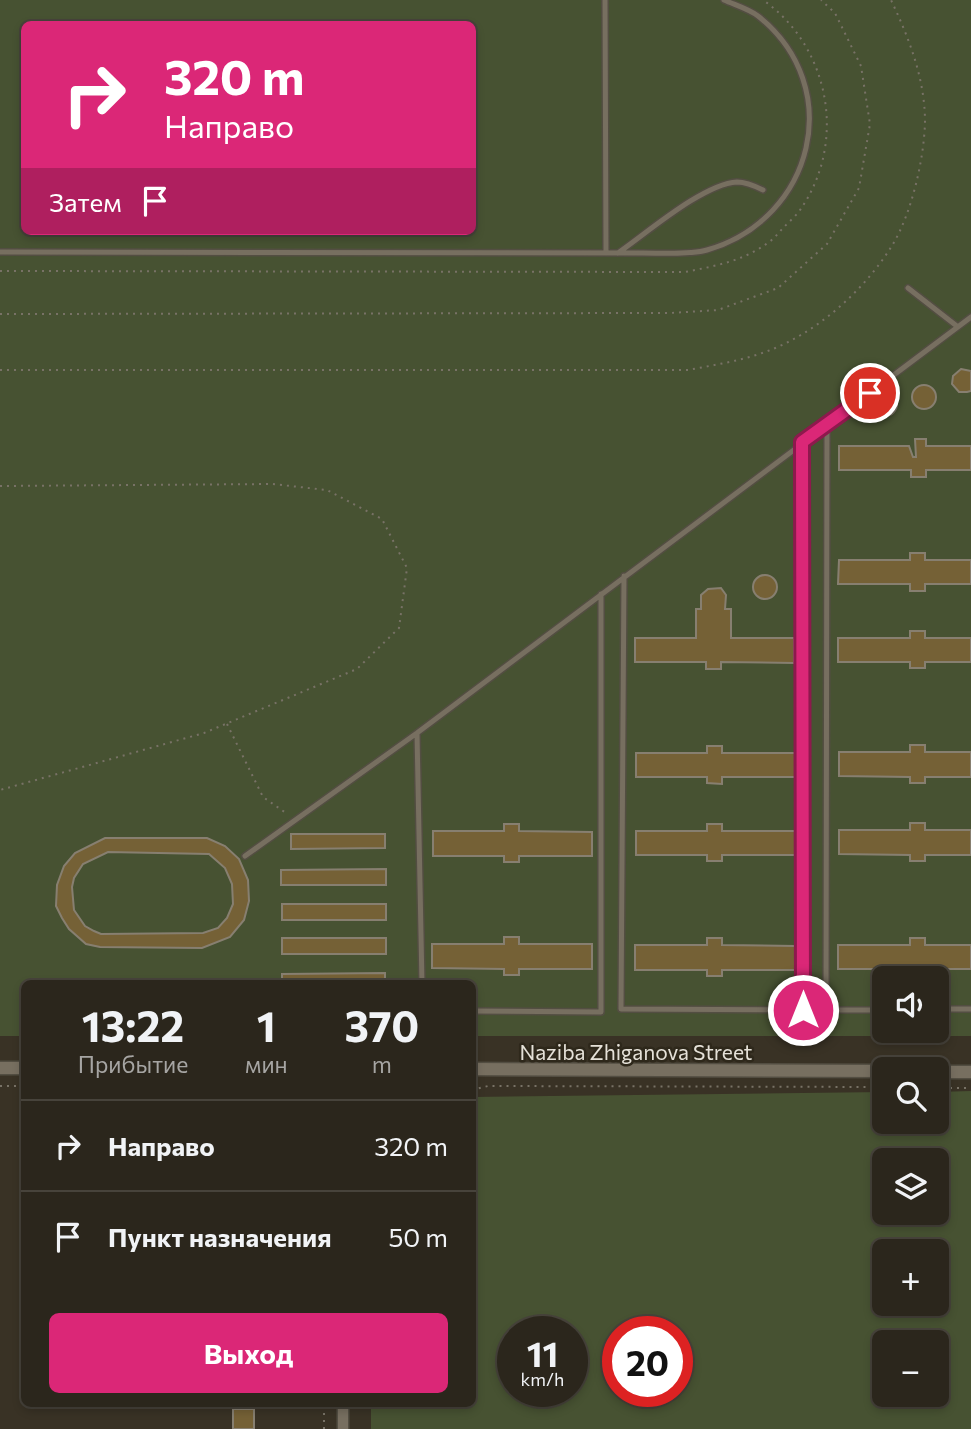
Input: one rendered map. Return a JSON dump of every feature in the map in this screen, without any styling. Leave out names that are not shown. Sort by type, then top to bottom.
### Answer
[{"type":"street","points":[[0,1068],[21,1068]]},
{"type":"street","name":"Naziba Zhiganova Street","points":[[476,1069],[872,1072]]},
{"type":"street","points":[[949,1072],[971,1072]]},
{"type":"street","points":[[343,1407],[343,1429]]},
{"type":"lane","points":[[605,0],[606,253]]},
{"type":"lane","points":[[0,253],[706,251],[748,232],[782,203],[803,164],[810,121],[804,81],[785,45],[757,15],[724,0]]},
{"type":"lane","points":[[618,253],[703,193],[739,182],[763,190]]},
{"type":"lane","points":[[908,288],[958,327]]},
{"type":"lane","points":[[245,856],[418,733],[971,317]]},
{"type":"lane","points":[[827,425],[826,1010],[872,1010]]},
{"type":"lane","points":[[624,576],[621,1009],[803,1010],[802,442]]},
{"type":"lane","points":[[476,1011],[601,1012],[601,594]]},
{"type":"lane","points":[[418,733],[422,980]]},
{"type":"lane","points":[[949,1009],[971,1009]]},
{"type":"path","points":[[0,271],[685,272],[729,264],[770,242],[802,208],[822,166],[828,120],[818,69],[792,25],[762,0]]},
{"type":"path","points":[[0,314],[670,313],[718,310],[778,288],[827,244],[859,188],[870,124],[861,66],[835,13],[821,0]]},
{"type":"path","points":[[0,370],[688,370],[727,363],[767,351],[807,332],[839,307],[869,276],[894,243],[910,203],[920,163],[925,121],[920,79],[908,36],[891,0]]},
{"type":"path","points":[[0,486],[272,484],[327,490],[382,519],[407,568],[399,628],[357,669],[204,733],[0,790]]},
{"type":"path","points":[[227,723],[263,797],[296,820]]},
{"type":"path","points":[[0,1086],[21,1086]]},
{"type":"path","points":[[476,1089],[488,1086],[872,1087]]},
{"type":"path","points":[[949,1088],[971,1088]]},
{"type":"path","points":[[324,1407],[324,1429]]},
{"type":"green space","points":[[0,0],[971,0],[971,1036],[949,1036],[949,966],[872,966],[872,1036],[476,1036],[476,980],[21,980],[21,1036],[0,1036]]},
{"type":"green space","points":[[971,1091],[971,1429],[371,1429],[371,1407],[476,1407],[476,1097],[872,1092],[872,1134],[949,1134],[949,1092]]},
{"type":"building","points":[[961,369],[971,371],[971,391],[959,392],[952,384],[953,376]]},
{"type":"building","points":[[924,385],[935,392],[936,397],[929,408],[924,409],[913,402],[912,397],[919,386]]},
{"type":"building","points":[[885,392],[896,399],[897,404],[890,415],[885,416],[874,409],[873,404],[880,393]]},
{"type":"building","points":[[915,439],[926,439],[926,446],[971,446],[971,470],[926,470],[926,477],[911,477],[911,470],[839,470],[839,446],[909,446],[913,457],[916,457]]},
{"type":"building","points":[[910,553],[925,553],[925,560],[971,560],[971,584],[925,584],[925,591],[910,591],[910,584],[838,584],[839,560],[910,560]]},
{"type":"building","points":[[765,575],[776,582],[777,587],[770,598],[765,599],[754,592],[753,587],[760,576]]},
{"type":"building","points":[[721,588],[726,595],[725,609],[731,609],[731,638],[794,638],[794,663],[721,662],[721,669],[706,669],[706,662],[635,662],[635,638],[696,638],[696,609],[701,609],[701,595],[708,589]]},
{"type":"building","points":[[910,631],[925,631],[925,638],[971,638],[971,662],[925,662],[925,668],[910,668],[910,662],[838,662],[838,638],[910,638]]},
{"type":"building","points":[[910,745],[925,745],[925,752],[971,752],[971,777],[925,777],[925,783],[910,783],[910,777],[839,776],[839,752],[910,752]]},
{"type":"building","points":[[707,746],[722,746],[722,753],[795,753],[795,777],[722,777],[722,784],[707,783],[707,777],[636,777],[636,753],[707,753]]},
{"type":"building","points":[[910,823],[925,823],[925,830],[971,830],[971,855],[925,855],[925,861],[910,861],[910,855],[839,854],[839,830],[910,830]]},
{"type":"building","points":[[504,824],[519,824],[519,831],[592,832],[592,856],[519,856],[519,862],[504,862],[504,856],[433,856],[433,831],[504,831]]},
{"type":"building","points":[[707,824],[722,824],[722,831],[795,831],[795,855],[722,855],[722,861],[707,861],[707,855],[636,855],[636,831],[707,831]]},
{"type":"building","points":[[291,834],[385,834],[385,848],[291,849]]},
{"type":"building","points":[[105,838],[207,838],[225,846],[239,859],[248,880],[249,901],[244,920],[230,937],[202,948],[100,947],[86,944],[69,929],[56,906],[57,885],[64,866],[75,853]],"holes":[[[108,852],[209,854],[225,868],[232,884],[233,904],[227,918],[218,928],[203,933],[101,934],[85,926],[74,910],[74,878],[83,864]]]},
{"type":"building","points":[[386,869],[386,885],[281,885],[281,870]]},
{"type":"building","points":[[282,904],[386,904],[386,920],[282,920]]},
{"type":"building","points":[[504,937],[519,937],[519,944],[592,944],[592,969],[519,969],[519,975],[504,975],[504,969],[432,968],[432,944],[504,944]]},
{"type":"building","points":[[282,938],[386,938],[386,954],[282,954]]},
{"type":"building","points":[[707,938],[722,938],[722,945],[795,946],[795,970],[722,970],[722,976],[707,976],[707,970],[635,970],[635,945],[707,945]]},
{"type":"building","points":[[910,938],[925,938],[925,945],[971,945],[971,969],[949,969],[949,966],[872,966],[872,969],[838,969],[838,945],[910,945]]},
{"type":"building","points":[[385,973],[385,980],[282,980],[282,974]]},
{"type":"building","points":[[233,1409],[254,1409],[254,1429],[233,1429]]},
{"type":"route","points":[[803,1010],[802,442],[870,393]]}]
